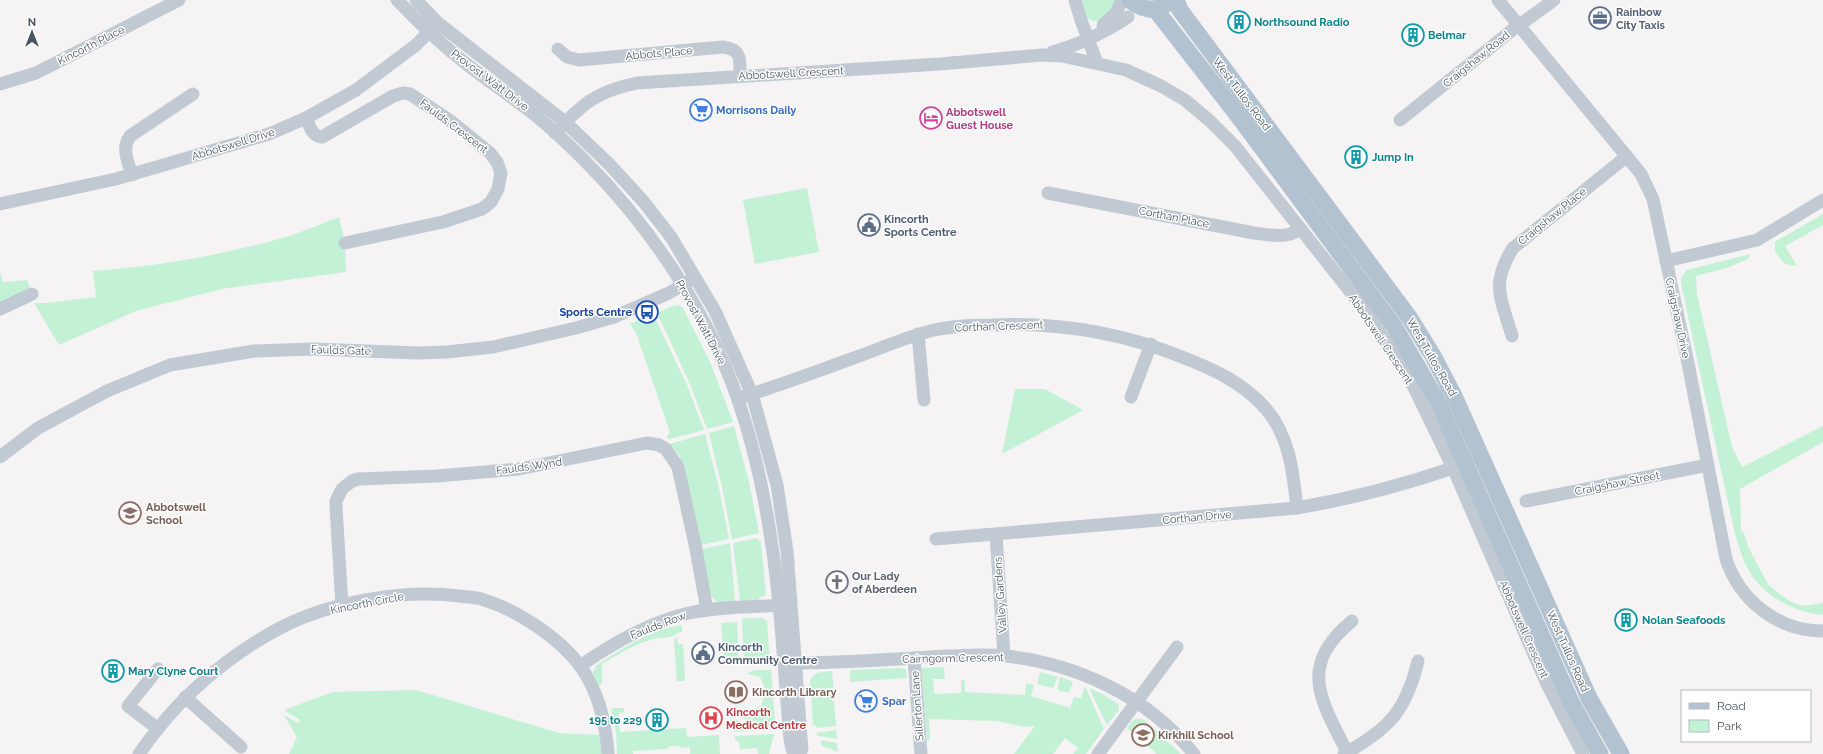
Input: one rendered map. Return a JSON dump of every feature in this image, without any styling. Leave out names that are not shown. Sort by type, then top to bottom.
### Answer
[{"type":"main road","points":[[1130,0],[1143,8],[1155,9],[1163,7],[1171,0]]},
{"type":"main road","name":"West Tullos Road","points":[[1176,0],[1180,10],[1409,317],[1433,356],[1454,396],[1589,698],[1620,754]]},
{"type":"main road","name":"West Tullos Road","points":[[1155,9],[1394,326],[1438,402],[1571,702],[1600,754]]},
{"type":"street","name":"Kincorth Place","points":[[0,84],[36,73],[179,0]]},
{"type":"street","name":"Provost Watt Drive","points":[[397,0],[433,28],[565,122],[600,154],[643,201],[670,236],[715,311],[752,394],[777,485],[787,551],[785,605]]},
{"type":"street","name":"Provost Watt Drive","points":[[416,0],[433,28],[459,58],[524,106],[555,133],[594,170],[633,214],[658,247],[708,331],[728,373],[738,399],[757,466],[765,504],[785,605],[796,739],[792,749],[794,754]]},
{"type":"street","points":[[1075,0],[1097,63]]},
{"type":"street","name":"Abbotswell Crescent","points":[[1088,38],[1112,18],[1120,8],[1122,0]]},
{"type":"street","name":"Craigshaw Drive","points":[[1498,0],[1641,174],[1653,199],[1726,560],[1731,574],[1741,590],[1754,604],[1784,623],[1796,627],[1823,631]]},
{"type":"street","name":"Craigshaw Road","points":[[1400,120],[1518,26],[1554,0]]},
{"type":"street","name":"Abbotswell Crescent","points":[[1042,55],[1068,48],[1110,29],[1128,17]]},
{"type":"street","name":"Abbotswell Drive","points":[[0,204],[132,175],[269,134],[306,118],[371,80],[416,45],[433,28]]},
{"type":"street","name":"Abbots Place","points":[[558,49],[567,57],[579,60],[723,47],[737,52],[740,59],[740,76]]},
{"type":"street","name":"Abbotswell Crescent","points":[[555,133],[578,109],[596,96],[620,86],[636,83],[940,64],[1042,55],[1062,56],[1126,70],[1161,86],[1185,100],[1236,146],[1364,309],[1406,371],[1454,468],[1546,682],[1583,754]]},
{"type":"street","name":"Faulds Crescent","points":[[306,118],[312,133],[322,137],[393,96],[403,93],[410,94],[452,122],[490,153],[497,162],[501,173],[496,193],[491,202],[482,210],[443,222],[345,243]]},
{"type":"street","points":[[132,175],[125,151],[126,142],[130,136],[194,94]]},
{"type":"street","name":"Craigshaw Place","points":[[1512,336],[1499,291],[1499,280],[1505,261],[1513,248],[1621,161],[1628,158]]},
{"type":"street","name":"Corthan Place","points":[[1048,193],[1254,233],[1285,235],[1300,229]]},
{"type":"street","points":[[1666,261],[1757,240],[1823,200]]},
{"type":"street","name":"Faulds Gate","points":[[0,457],[42,426],[100,394],[170,365],[254,351],[313,348],[418,353],[447,352],[493,347],[562,332],[614,317],[682,286],[694,277]]},
{"type":"street","points":[[0,309],[32,294]]},
{"type":"street","name":"Corthan Crescent","points":[[738,399],[918,334],[941,329],[978,325],[1047,324],[1109,333],[1151,344],[1199,363],[1244,388],[1266,409],[1281,432],[1289,454],[1297,508]]},
{"type":"street","points":[[918,334],[924,400]]},
{"type":"street","points":[[1131,397],[1151,344]]},
{"type":"street","name":"Faulds Wynd","points":[[342,606],[336,507],[342,489],[352,481],[368,477],[437,476],[519,469],[647,443],[660,445],[666,449],[678,467],[696,549],[707,610]]},
{"type":"street","name":"Craigshaw Street","points":[[1526,501],[1708,465]]},
{"type":"street","name":"Corthan Drive","points":[[936,539],[1297,508],[1329,502],[1407,483],[1454,468]]},
{"type":"street","name":"Valley Gardens","points":[[996,534],[1004,656]]},
{"type":"street","name":"Kincorth Circle","points":[[140,754],[157,728],[185,697],[221,665],[281,628],[342,606],[404,595],[447,594],[479,598],[508,609],[544,631],[580,666],[602,712],[606,731],[608,754]]},
{"type":"street","name":"Faulds Row","points":[[580,666],[609,647],[641,630],[673,618],[707,610],[785,605]]},
{"type":"street","points":[[1352,621],[1339,632],[1328,646],[1322,660],[1319,673],[1319,688],[1323,703],[1346,753],[1388,724],[1407,696],[1418,661]]},
{"type":"street","points":[[1098,754],[1177,647]]},
{"type":"street","name":"Cairngorm Crescent","points":[[790,663],[1004,656],[1037,660],[1073,670],[1100,681],[1136,702],[1179,737],[1194,754]]},
{"type":"street","name":"Sillerton Lane","points":[[914,658],[921,754]]},
{"type":"street","points":[[157,728],[128,706],[158,669]]},
{"type":"street","points":[[185,697],[241,747]]},
{"type":"street","name":"Provost Watt Drive","points":[[796,739],[802,749],[799,754]]},
{"type":"street","points":[[786,754],[796,739],[809,754]]},
{"type":"green space","points":[[1082,0],[1116,0],[1115,5],[1099,21],[1092,21],[1087,18]]},
{"type":"green space","points":[[807,188],[819,252],[755,264],[743,200]]},
{"type":"green space","points":[[1823,214],[1823,225],[1785,246],[1797,266],[1785,264],[1775,252],[1775,242]]},
{"type":"green space","points":[[339,217],[345,243],[346,272],[222,289],[136,311],[59,345],[34,303],[96,297],[93,271],[165,263],[235,250],[289,236]]},
{"type":"green space","points":[[1751,254],[1748,259],[1727,268],[1696,276],[1697,294],[1732,447],[1742,467],[1823,426],[1823,442],[1740,489],[1741,532],[1744,533],[1749,549],[1768,584],[1796,604],[1806,606],[1823,603],[1823,615],[1789,606],[1769,594],[1753,577],[1742,557],[1732,520],[1681,283],[1681,278],[1687,270]]},
{"type":"green space","points":[[0,272],[3,282],[27,280],[32,294],[0,309]]},
{"type":"green space","points":[[679,305],[683,308],[711,364],[733,422],[707,429],[690,384],[657,313]]},
{"type":"green space","points":[[653,314],[687,385],[704,430],[669,439],[667,437],[670,432],[636,333],[630,324]]},
{"type":"green space","points":[[1015,389],[1045,389],[1083,410],[1002,454]]},
{"type":"green space","points":[[734,426],[749,482],[759,533],[732,539],[722,487],[709,433]]},
{"type":"green space","points":[[705,434],[719,488],[729,539],[701,545],[680,456],[670,444]]},
{"type":"green space","points":[[757,538],[761,542],[766,595],[759,598],[759,601],[740,601],[733,543]]},
{"type":"green space","points":[[730,543],[735,602],[717,603],[710,594],[702,549]]},
{"type":"green space","points":[[742,618],[762,618],[767,621],[770,665],[744,665]]},
{"type":"green space","points":[[737,622],[739,662],[724,663],[721,623]]},
{"type":"green space","points":[[682,625],[682,632],[679,632],[673,636],[644,642],[625,650],[602,664],[602,684],[599,685],[593,673],[596,666],[626,647],[649,635],[661,630]]},
{"type":"green space","points":[[677,637],[678,644],[683,644],[685,681],[677,681],[674,640]]},
{"type":"green space","points":[[944,667],[945,679],[933,679],[934,694],[961,693],[961,680],[965,681],[965,692],[1025,695],[1026,683],[1034,685],[1031,696],[1070,708],[1074,697],[1081,698],[1085,686],[1104,729],[1086,754],[1073,754],[1078,748],[1065,738],[1053,754],[1014,754],[1035,726],[1025,727],[996,721],[929,719],[930,740],[927,740],[921,668]]},
{"type":"green space","points":[[902,668],[906,670],[907,678],[850,682],[850,670]]},
{"type":"green space","points":[[755,670],[771,670],[773,693],[771,694],[771,698],[773,698],[776,730],[766,730],[737,716],[735,708],[748,711],[761,706],[766,691],[760,677],[747,674]]},
{"type":"green space","points":[[832,671],[834,694],[831,694],[832,701],[834,701],[836,726],[817,728],[816,725],[813,725],[810,680],[816,673]]},
{"type":"green space","points":[[1040,672],[1058,677],[1053,688],[1037,684]]},
{"type":"green space","points":[[1060,677],[1073,682],[1069,693],[1057,690]]},
{"type":"green space","points":[[1089,688],[1103,694],[1119,705],[1119,710],[1107,725]]},
{"type":"green space","points":[[416,690],[559,733],[600,735],[602,754],[289,754],[297,737],[284,715],[298,723],[300,720],[284,710],[333,692]]},
{"type":"green space","points":[[613,708],[624,708],[624,712],[619,713],[620,732],[686,728],[687,737],[719,735],[720,754],[690,754],[690,747],[680,748],[679,746],[669,746],[668,749],[633,751],[633,754],[617,754],[616,733],[611,711]]},
{"type":"green space","points":[[733,719],[749,724],[759,730],[734,732]]},
{"type":"green space","points":[[1134,719],[1143,719],[1181,754],[1157,754],[1127,728]]},
{"type":"green space","points":[[836,730],[837,739],[818,736],[816,733]]},
{"type":"green space","points":[[773,734],[769,754],[758,754],[757,748],[740,749],[739,741],[735,741],[735,736]]},
{"type":"green space","points":[[820,740],[837,743],[838,752],[822,746]]},
{"type":"place","name":"Rainbow City Taxis","points":[[1600,18]]},
{"type":"place","name":"Northsound Radio","points":[[1239,22]]},
{"type":"place","name":"Belmar","points":[[1413,35]]},
{"type":"place","name":"Morrisons Daily","points":[[701,110]]},
{"type":"place","name":"Abbotswell Guest House","points":[[931,118]]},
{"type":"place","name":"Jump In","points":[[1356,157]]},
{"type":"place","name":"Kincorth Sports Centre","points":[[869,225]]},
{"type":"place","name":"Sports Centre","points":[[647,312]]},
{"type":"place","name":"Abbotswell School","points":[[130,513]]},
{"type":"place","name":"Our Lady of Aberdeen","points":[[837,582]]},
{"type":"place","name":"Nolan Seafoods","points":[[1626,620]]},
{"type":"place","name":"Kincorth Community Centre","points":[[703,653]]},
{"type":"place","name":"Mary Clyne Court","points":[[113,671]]},
{"type":"place","name":"Kincorth Library","points":[[736,692]]},
{"type":"place","name":"Spar","points":[[866,701]]},
{"type":"place","name":"Kincorth Medical Centre","points":[[711,718]]},
{"type":"place","name":"195 to 229","points":[[657,720]]},
{"type":"place","name":"Kirkhill School","points":[[1143,735]]}]
